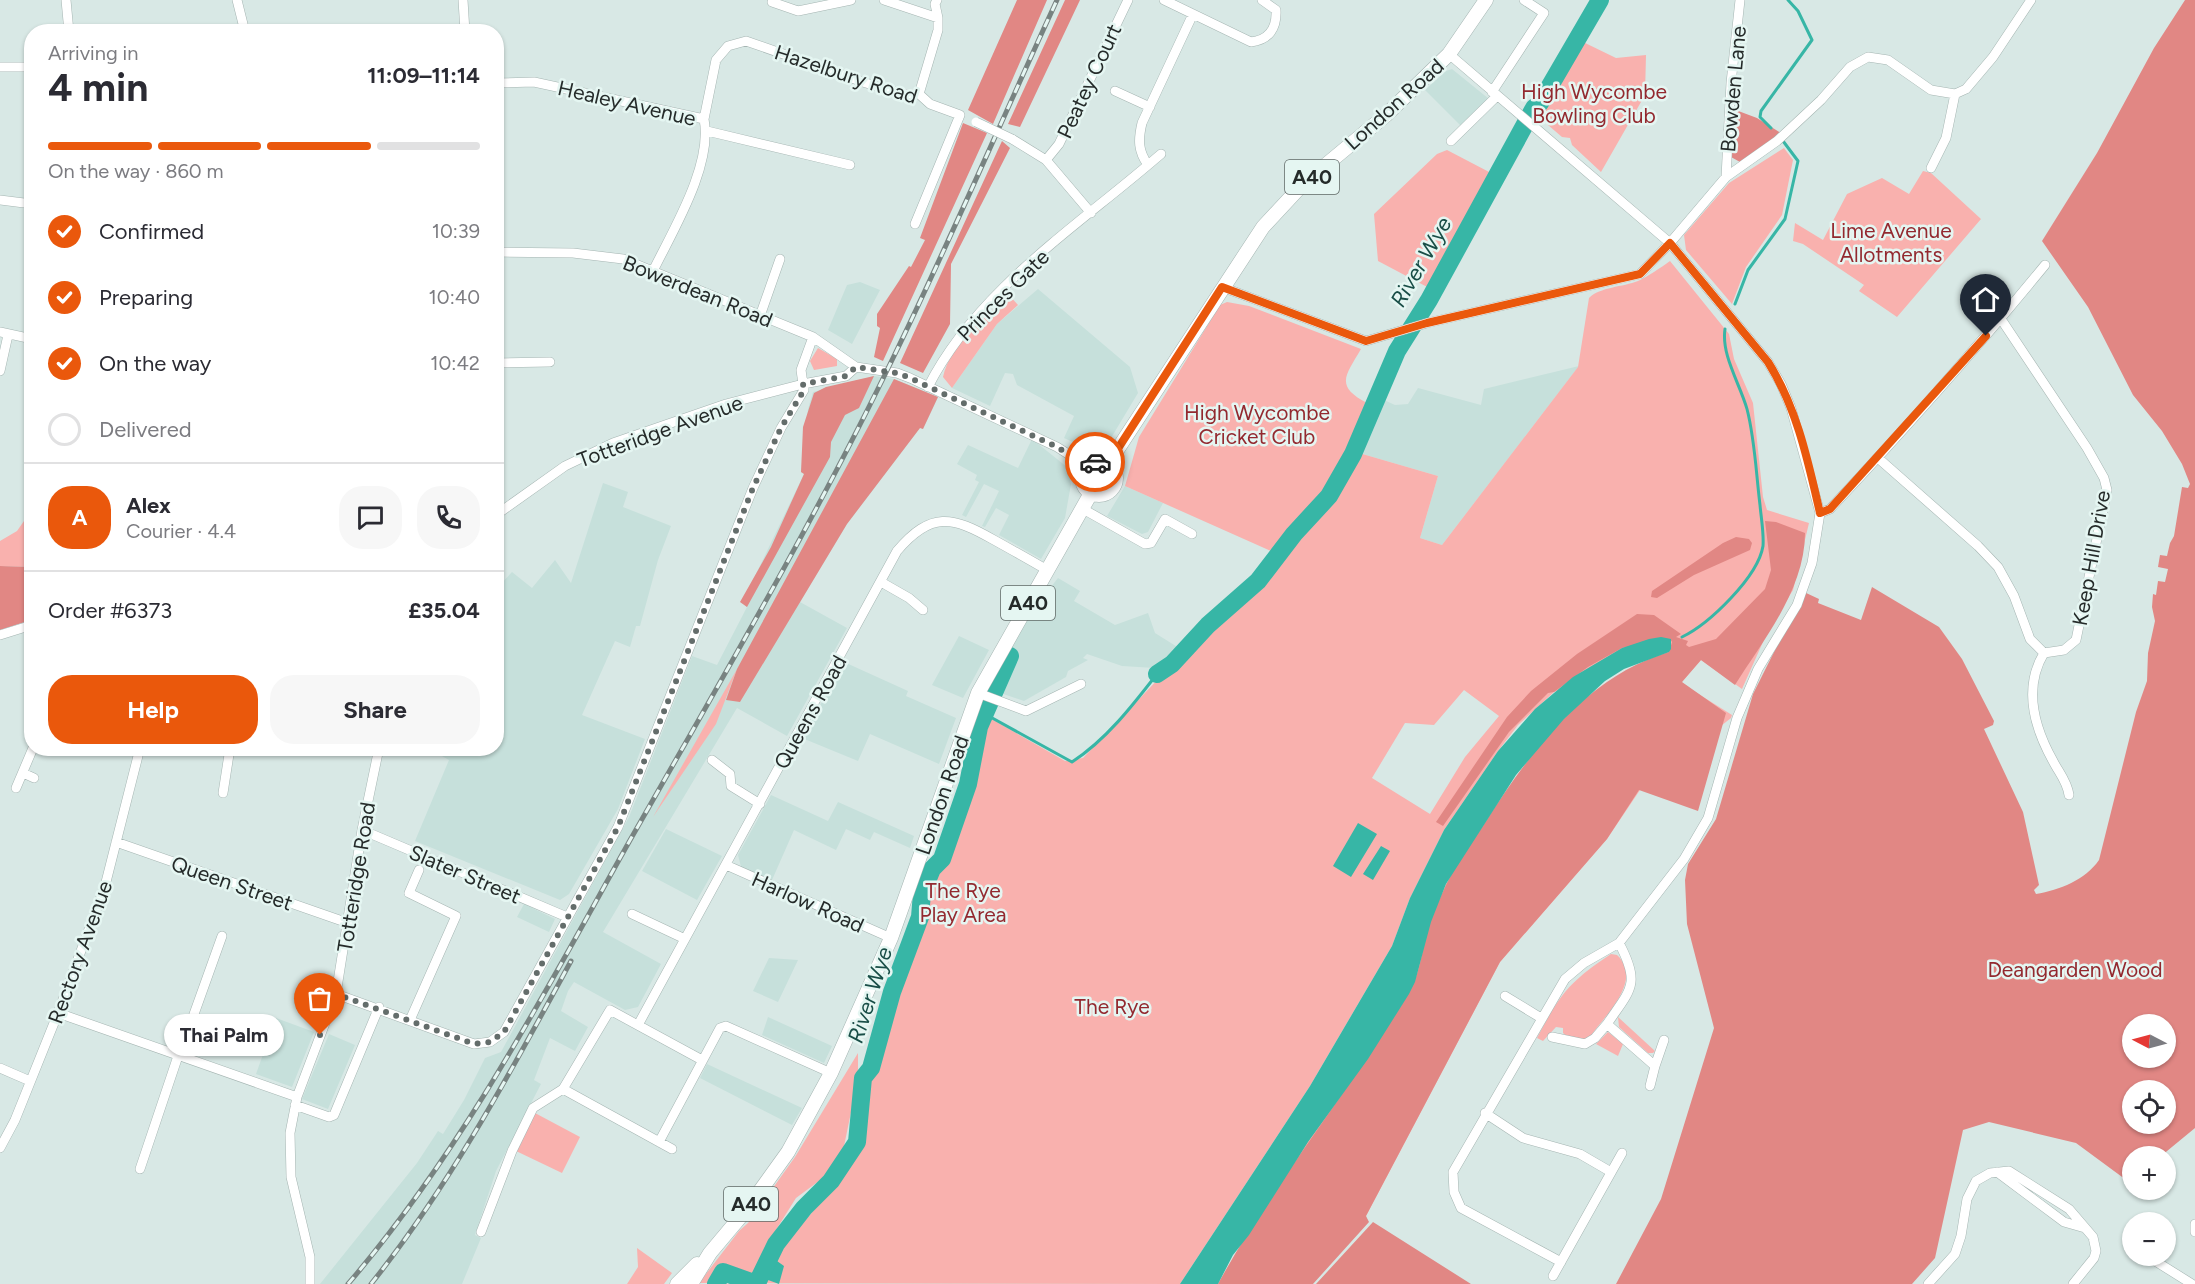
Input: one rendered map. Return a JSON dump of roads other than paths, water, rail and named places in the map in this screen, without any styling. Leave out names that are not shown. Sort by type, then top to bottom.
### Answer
[{"type":"main road","name":"London Road","points":[[1108,464],[1263,227],[1304,184],[1386,115],[1449,54],[1486,0]]},
{"type":"main road","points":[[1097,461],[1108,464],[1116,477],[1114,485],[1102,495],[1091,493],[1082,479],[1087,466],[1097,461]]},
{"type":"main road","name":"London Road","points":[[710,1253],[747,1209],[788,1152],[831,1074],[891,938],[978,693],[1091,493]]},
{"type":"main road","name":"A40","points":[[677,1284],[710,1253]]},
{"type":"main road","name":"A40","points":[[691,1284],[710,1253]]},
{"type":"street","points":[[66,0],[68,24]]},
{"type":"street","points":[[237,0],[243,24]]},
{"type":"street","points":[[463,0],[464,24]]},
{"type":"street","points":[[772,2],[798,11],[851,0]]},
{"type":"street","points":[[884,0],[938,18]]},
{"type":"street","points":[[919,94],[939,30],[935,4],[937,0]]},
{"type":"street","name":"Peatey Court","points":[[1046,160],[1059,144],[1128,0]]},
{"type":"street","points":[[1164,0],[1251,42],[1263,41],[1271,32],[1276,20],[1276,10],[1262,0]]},
{"type":"street","points":[[1451,141],[1495,94],[1544,13],[1524,0]]},
{"type":"street","name":"Bowden Lane","points":[[1725,177],[1731,83],[1740,0]]},
{"type":"street","points":[[1222,287],[1366,341],[1427,323],[1640,274],[1670,243],[1725,177],[1777,141],[1821,100],[1850,67],[1868,57],[1888,60],[1931,90],[1955,94],[1966,89],[1993,57],[2031,0]]},
{"type":"street","points":[[1148,165],[1140,154],[1138,137],[1193,14]]},
{"type":"street","name":"Hazelbury Road","points":[[704,119],[716,60],[728,46],[746,41],[875,86],[903,94],[919,94],[930,104],[1012,139],[1046,160]]},
{"type":"street","points":[[1449,54],[1670,243],[1768,362],[1781,384],[1805,453],[1820,513],[1817,548],[1797,606],[1758,669],[1737,717],[1708,818],[1684,860],[1619,943],[1584,963],[1564,979],[1453,1172],[1454,1192],[1461,1208],[1561,1262]]},
{"type":"street","points":[[0,67],[24,67]]},
{"type":"street","name":"Healey Avenue","points":[[504,83],[534,82],[704,119],[707,131],[692,189],[653,271]]},
{"type":"street","points":[[1115,91],[1150,107]]},
{"type":"street","points":[[1931,168],[1946,138],[1955,94]]},
{"type":"street","points":[[915,224],[960,115]]},
{"type":"street","points":[[707,131],[850,165]]},
{"type":"street","name":"Princes Gate","points":[[928,387],[962,331],[1025,269],[1161,154]]},
{"type":"street","points":[[1046,160],[1092,213]]},
{"type":"street","points":[[0,200],[24,203]]},
{"type":"street","name":"Bowerdean Road","points":[[504,252],[573,253],[623,259],[813,337],[856,367]]},
{"type":"street","points":[[760,316],[780,259]]},
{"type":"street","points":[[1820,513],[1830,509],[1878,458],[2001,319],[2044,265]]},
{"type":"street","name":"Keep Hill Drive","points":[[2001,319],[2087,448],[2104,478],[2107,490],[2076,640],[2064,650],[2044,653]]},
{"type":"street","points":[[0,371],[4,333],[24,337]]},
{"type":"street","points":[[336,994],[474,1044],[490,1042],[504,1032],[618,827],[753,488],[781,428],[804,390],[801,370],[813,337]]},
{"type":"street","points":[[504,363],[550,362]]},
{"type":"street","points":[[856,367],[897,373],[1057,447],[1087,466]]},
{"type":"street","name":"Totteridge Avenue","points":[[504,510],[565,466],[613,443],[726,404],[803,384],[846,376],[856,367]]},
{"type":"street","points":[[1878,458],[1978,546],[1998,567],[2014,596],[2030,639],[2044,653],[2032,681],[2036,728],[2067,784],[2069,795]]},
{"type":"street","points":[[1083,509],[1145,544],[1151,543],[1165,519],[1192,534]]},
{"type":"street","name":"Queens Road","points":[[638,1025],[897,551],[911,535],[928,525],[946,521],[964,524],[1047,570]]},
{"type":"street","points":[[881,582],[909,598],[922,610]]},
{"type":"street","points":[[0,635],[24,628]]},
{"type":"street","points":[[978,693],[1026,711],[1081,684]]},
{"type":"street","points":[[16,788],[30,756]]},
{"type":"street","name":"Rectory Avenue","points":[[0,1148],[15,1120],[58,1013],[105,886],[138,756]]},
{"type":"street","points":[[223,793],[229,756]]},
{"type":"street","name":"Totteridge Road","points":[[310,1284],[310,1257],[291,1177],[289,1156],[296,1101],[336,994],[362,830],[377,756]]},
{"type":"street","points":[[712,760],[730,774],[731,786],[760,804]]},
{"type":"street","points":[[23,773],[34,778]]},
{"type":"street","name":"Slater Street","points":[[362,830],[567,918]]},
{"type":"street","name":"Queen Street","points":[[116,842],[348,923]]},
{"type":"street","name":"Harlow Road","points":[[726,864],[891,938]]},
{"type":"street","points":[[410,1020],[456,916],[409,893],[418,870]]},
{"type":"street","points":[[632,914],[685,939]]},
{"type":"street","points":[[140,1169],[222,936]]},
{"type":"street","points":[[1552,1037],[1585,1044],[1596,1038],[1607,1024],[1631,988],[1632,966],[1619,943]]},
{"type":"street","points":[[1505,996],[1541,1018]]},
{"type":"street","points":[[58,1013],[296,1101],[329,1118],[334,1115],[379,1008]]},
{"type":"street","points":[[482,1232],[512,1150],[533,1108],[563,1089],[610,1010],[702,1060]]},
{"type":"street","points":[[1607,1024],[1655,1066]]},
{"type":"street","points":[[659,1142],[720,1028],[726,1026],[831,1074]]},
{"type":"street","points":[[1650,1086],[1664,1040]]},
{"type":"street","points":[[0,1068],[30,1081]]},
{"type":"street","points":[[563,1089],[672,1149]]},
{"type":"street","points":[[1485,1113],[1523,1138],[1581,1154],[1611,1172]]},
{"type":"street","points":[[1553,1276],[1622,1154]]},
{"type":"street","points":[[1928,1284],[1955,1254],[1961,1236],[1966,1199],[1976,1181],[1997,1172],[2009,1171],[2069,1209],[2093,1237],[2096,1251],[2094,1258],[2073,1284]]},
{"type":"street","points":[[1997,1172],[2064,1222],[2085,1228]]},
{"type":"street","points":[[2195,1224],[2195,1232]]},
{"type":"street","points":[[2162,1266],[2192,1284]]},
{"type":"waterway","name":"River Wye","points":[[1157,674],[1172,664],[1208,625],[1258,581],[1294,534],[1329,496],[1353,454],[1397,351],[1429,300],[1534,108],[1540,103],[1600,0]]},
{"type":"waterway","points":[[1771,128],[1760,117],[1761,111],[1812,40],[1798,11],[1788,0]]},
{"type":"waterway","points":[[1735,304],[1748,270],[1785,219],[1798,161],[1783,141]]},
{"type":"waterway","points":[[1682,637],[1705,622],[1731,598],[1752,571],[1763,546],[1752,433],[1747,409],[1728,359],[1725,329]]},
{"type":"waterway","name":"River Wye","points":[[716,1284],[723,1272],[751,1282],[758,1281],[776,1244],[804,1208],[831,1181],[857,1142],[863,1078],[871,1068],[892,992],[920,917],[922,893],[932,869],[942,859],[968,784],[979,727],[1010,656]]},
{"type":"waterway","points":[[985,714],[1072,762],[1108,733],[1157,674]]},
{"type":"railway","points":[[348,1284],[389,1233],[465,1126],[533,1014],[766,601],[832,479],[894,356],[1057,0]]},
{"type":"railway","points":[[371,1284],[427,1207],[478,1127],[571,961]]},
{"type":"place","name":"Thai Palm","points":[[320,1035]]},
{"type":"park label","name":"High Wycombe Bowling Club","points":[[1594,103]]},
{"type":"park label","name":"Lime Avenue Allotments","points":[[1891,242]]},
{"type":"park label","name":"High Wycombe Cricket Club","points":[[1257,424]]},
{"type":"park label","name":"The Rye Play Area","points":[[963,902]]},
{"type":"park label","name":"Deangarden Wood","points":[[2075,969]]},
{"type":"park label","name":"The Rye","points":[[1112,1006]]}]
